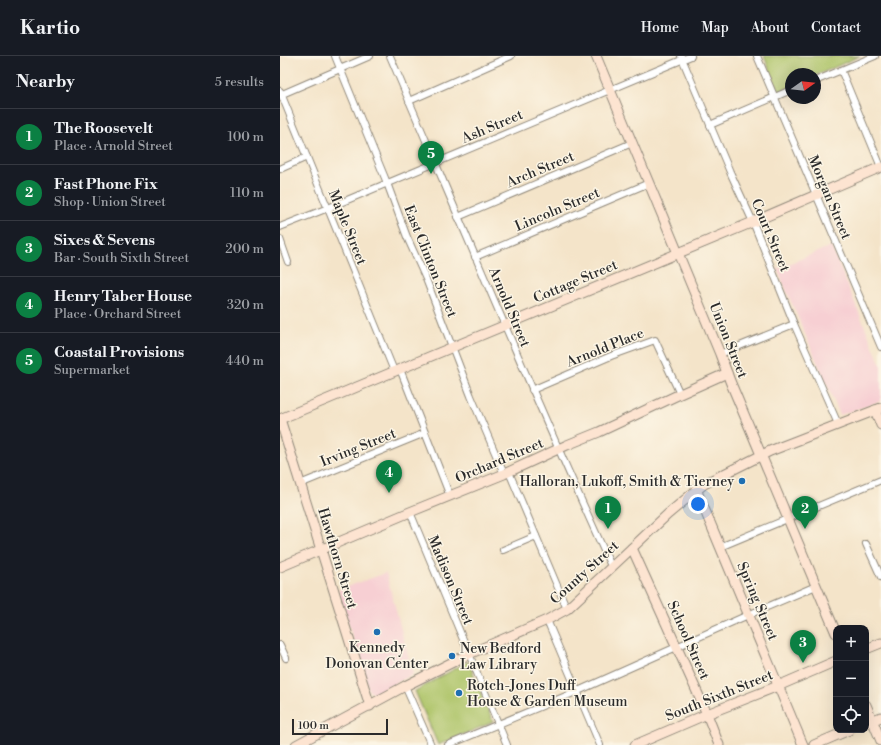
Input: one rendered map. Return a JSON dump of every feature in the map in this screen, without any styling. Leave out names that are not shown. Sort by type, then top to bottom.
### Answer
[{"type":"main road","name":"Union Street","points":[[596,56],[833,627]]},
{"type":"main road","name":"Cottage Street","points":[[280,419],[881,168]]},
{"type":"main road","name":"Orchard Street","points":[[280,567],[507,473],[727,374]]},
{"type":"main road","name":"County Street","points":[[300,744],[405,686],[469,654],[547,620],[567,609],[611,566],[696,489],[704,484],[770,451],[878,409]]},
{"type":"main road","points":[[878,409],[881,425]]},
{"type":"main road","name":"Hawthorn Street","points":[[280,419],[370,706]]},
{"type":"main road","name":"Spring Street","points":[[696,489],[803,745]]},
{"type":"main road","name":"School Street","points":[[632,548],[707,714],[719,745]]},
{"type":"main road","points":[[869,649],[881,643]]},
{"type":"main road","name":"South Sixth Street","points":[[635,745],[833,662]]},
{"type":"main road","points":[[873,720],[881,741]]},
{"type":"main road","points":[[814,745],[842,733]]},
{"type":"street","name":"East Clinton Street","points":[[336,56],[388,183],[471,396],[536,536],[567,609]]},
{"type":"street","points":[[280,94],[370,56]]},
{"type":"street","name":"Arnold Street","points":[[390,56],[532,390],[611,566]]},
{"type":"street","points":[[409,101],[511,56]]},
{"type":"street","name":"Ash Street","points":[[280,227],[610,90],[682,58],[691,56]]},
{"type":"street","name":"Morgan Street","points":[[758,56],[881,347]]},
{"type":"street","points":[[821,78],[875,56]]},
{"type":"street","name":"Court Street","points":[[682,58],[730,172],[753,222],[794,324],[838,424]]},
{"type":"street","points":[[841,70],[881,168]]},
{"type":"street","points":[[710,125],[785,93]]},
{"type":"street","name":"Maple Street","points":[[280,94],[328,208],[366,305],[425,433],[450,496]]},
{"type":"street","name":"Arch Street","points":[[458,217],[632,143]]},
{"type":"street","points":[[280,169],[307,157]]},
{"type":"street","name":"Lincoln Street","points":[[475,257],[649,183]]},
{"type":"street","points":[[280,239],[288,262]]},
{"type":"street","points":[[720,354],[794,324]]},
{"type":"street","name":"Arnold Place","points":[[532,390],[611,356],[655,340],[680,394]]},
{"type":"street","name":"Irving Street","points":[[300,484],[425,433]]},
{"type":"street","points":[[720,547],[881,480]]},
{"type":"street","name":"Madison Street","points":[[410,512],[507,745]]},
{"type":"street","points":[[503,550],[536,536]]},
{"type":"street","points":[[866,544],[881,577]]},
{"type":"street","points":[[448,745],[578,691],[816,586]]},
{"type":"street","points":[[547,620],[600,745]]},
{"type":"street","points":[[280,645],[286,658]]},
{"type":"street","points":[[405,686],[431,745]]},
{"type":"shaded area","points":[[831,246],[881,365],[881,401],[840,415],[777,269]]},
{"type":"shaded area","name":"Kennedy Donovan Center","points":[[386,573],[413,674],[374,694],[369,691],[338,590]]},
{"type":"green space","points":[[764,56],[860,56],[821,73],[821,68],[785,68],[785,89],[778,92]]},
{"type":"green space","points":[[467,662],[469,663],[493,722],[438,745],[415,691]]},
{"type":"place","name":"Coastal Provisions","points":[[431,174]]},
{"type":"place","name":"Halloran, Lukoff, Smith & Tierney","points":[[742,481]]},
{"type":"place","name":"Henry Taber House","points":[[389,493]]},
{"type":"place","name":"The Roosevelt","points":[[608,529]]},
{"type":"place","name":"Fast Phone Fix","points":[[805,529]]},
{"type":"place","name":"Kennedy Donovan Center","points":[[377,632]]},
{"type":"place","name":"New Bedford Law Library","points":[[452,656]]},
{"type":"place","name":"Sixes & Sevens","points":[[803,663]]},
{"type":"place","name":"Rotch-Jones Duff House & Garden Museum","points":[[459,693]]}]
